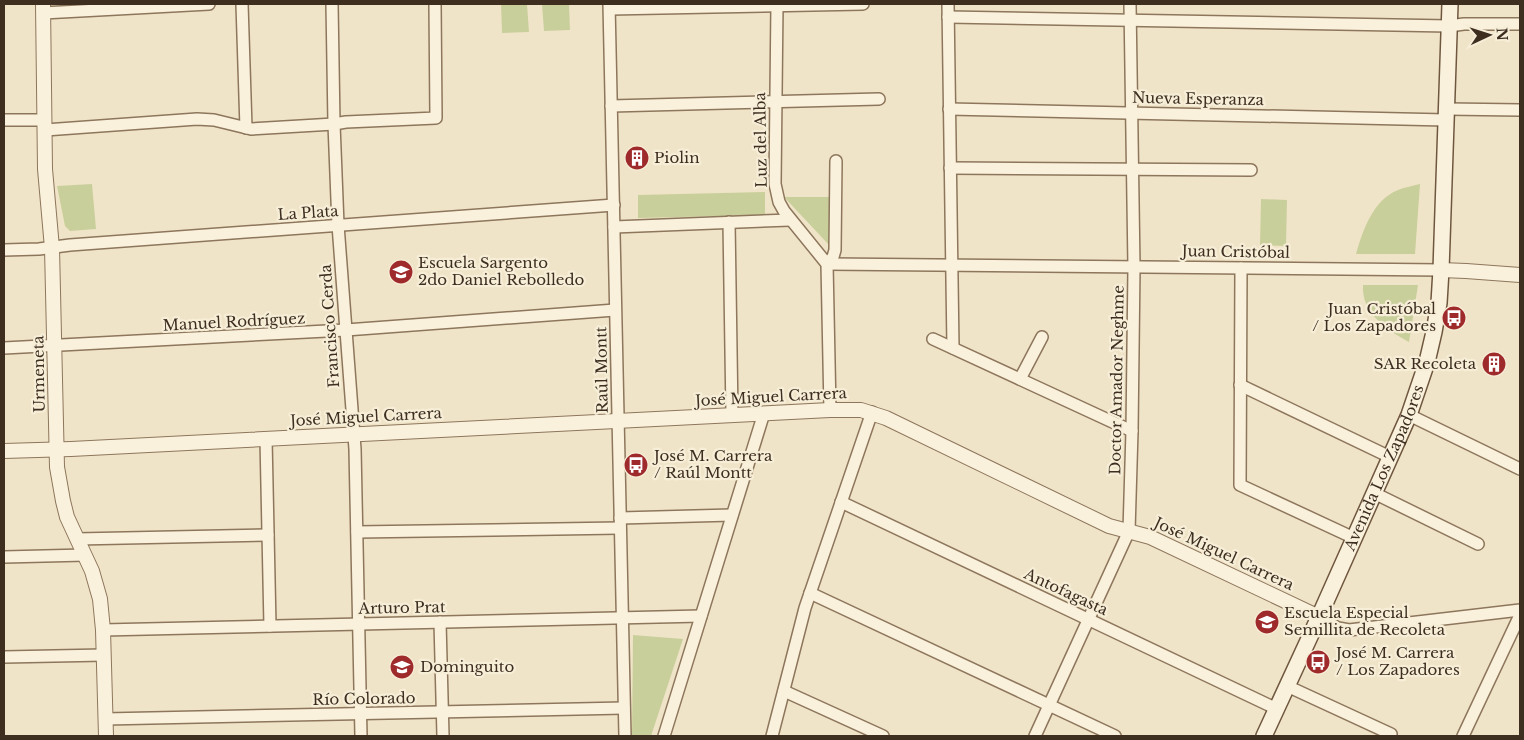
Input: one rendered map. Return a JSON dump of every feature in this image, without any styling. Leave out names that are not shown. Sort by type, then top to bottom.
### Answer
[{"type":"main road","name":"Avenida Los Zapadores","points":[[1264,736],[1409,415],[1434,332],[1439,303],[1441,270],[1450,4]]},
{"type":"street","points":[[43,9],[209,4]]},
{"type":"street","points":[[242,4],[246,128]]},
{"type":"street","name":"Francisco Cerda","points":[[332,4],[338,226],[354,434],[361,736]]},
{"type":"street","points":[[4,120],[45,125],[197,119],[214,120],[246,128],[436,118],[435,4]]},
{"type":"street","points":[[609,7],[863,4]]},
{"type":"street","points":[[948,4],[953,348]]},
{"type":"street","name":"Doctor Amador Neghme","points":[[1035,736],[1129,531],[1134,267],[1130,4]]},
{"type":"street","name":"Luz del Alba","points":[[777,5],[775,184],[780,202],[790,220],[827,264]]},
{"type":"street","name":"Raúl Montt","points":[[609,7],[625,736]]},
{"type":"street","name":"Urmeneta","points":[[43,9],[46,181],[52,248],[57,467],[63,501],[77,539],[92,571],[100,598],[103,630],[106,736]]},
{"type":"street","points":[[948,17],[1449,26],[1464,24],[1520,24]]},
{"type":"street","points":[[611,106],[879,99]]},
{"type":"street","name":"Nueva Esperanza","points":[[949,109],[1131,113],[1446,114],[1520,110]]},
{"type":"street","points":[[830,410],[827,264],[833,257],[835,250],[836,161]]},
{"type":"street","points":[[950,168],[1251,170]]},
{"type":"street","name":"La Plata","points":[[4,250],[614,206]]},
{"type":"street","points":[[614,227],[790,220]]},
{"type":"street","points":[[729,222],[732,415]]},
{"type":"street","points":[[827,264],[952,264]]},
{"type":"street","name":"Juan Cristóbal","points":[[952,264],[1466,270],[1520,275]]},
{"type":"street","points":[[1241,268],[1240,485],[1354,538]]},
{"type":"street","name":"Manuel Rodríguez","points":[[4,348],[346,330],[615,310]]},
{"type":"street","points":[[1020,380],[1042,337]]},
{"type":"street","points":[[933,339],[1132,431]]},
{"type":"street","points":[[1240,385],[1390,457]]},
{"type":"street","name":"José Miguel Carrera","points":[[4,451],[57,450],[849,409],[872,412],[1109,526],[1150,537],[1319,617],[1338,628],[1349,630],[1520,610]]},
{"type":"street","points":[[772,736],[810,593],[872,412]]},
{"type":"street","points":[[664,736],[764,413]]},
{"type":"street","points":[[1409,415],[1520,469]]},
{"type":"street","points":[[266,439],[270,626]]},
{"type":"street","points":[[1374,493],[1478,544]]},
{"type":"street","name":"Antofagasta","points":[[842,502],[1277,709]]},
{"type":"street","points":[[357,532],[620,523],[732,515]]},
{"type":"street","points":[[77,539],[268,535]]},
{"type":"street","points":[[4,557],[85,555]]},
{"type":"street","points":[[810,593],[1115,736]]},
{"type":"street","points":[[1463,736],[1520,615]]},
{"type":"street","name":"Arturo Prat","points":[[103,630],[701,616]]},
{"type":"street","points":[[440,622],[443,736]]},
{"type":"street","points":[[4,658],[104,655]]},
{"type":"street","points":[[1287,686],[1391,734]]},
{"type":"street","points":[[784,691],[883,736]]},
{"type":"street","name":"Río Colorado","points":[[105,719],[624,708]]},
{"type":"green space","points":[[501,4],[527,4],[529,32],[502,33]]},
{"type":"green space","points":[[542,4],[569,4],[570,30],[544,31]]},
{"type":"green space","points":[[92,184],[96,229],[70,231],[65,226],[57,186]]},
{"type":"green space","points":[[1420,184],[1415,254],[1356,254],[1370,217],[1382,201],[1398,190]]},
{"type":"green space","points":[[765,192],[765,215],[638,218],[638,195]]},
{"type":"green space","points":[[784,197],[830,197],[830,246]]},
{"type":"green space","points":[[1261,199],[1287,200],[1286,246],[1260,245]]},
{"type":"green space","points":[[1363,285],[1418,285],[1409,342],[1377,320],[1366,304]]},
{"type":"green space","points":[[633,635],[683,639],[651,736],[632,736]]},
{"type":"place","name":"Piolin","points":[[637,158]]},
{"type":"place","name":"Escuela Sargento 2do Daniel Rebolledo","points":[[401,272]]},
{"type":"place","name":"Juan Cristóbal / Los Zapadores","points":[[1454,318]]},
{"type":"place","name":"SAR Recoleta","points":[[1494,364]]},
{"type":"place","name":"José M. Carrera / Raúl Montt","points":[[636,465]]},
{"type":"place","name":"Escuela Especial Semillita de Recoleta","points":[[1267,622]]},
{"type":"place","name":"José M. Carrera / Los Zapadores","points":[[1318,662]]},
{"type":"place","name":"Dominguito","points":[[402,667]]}]
